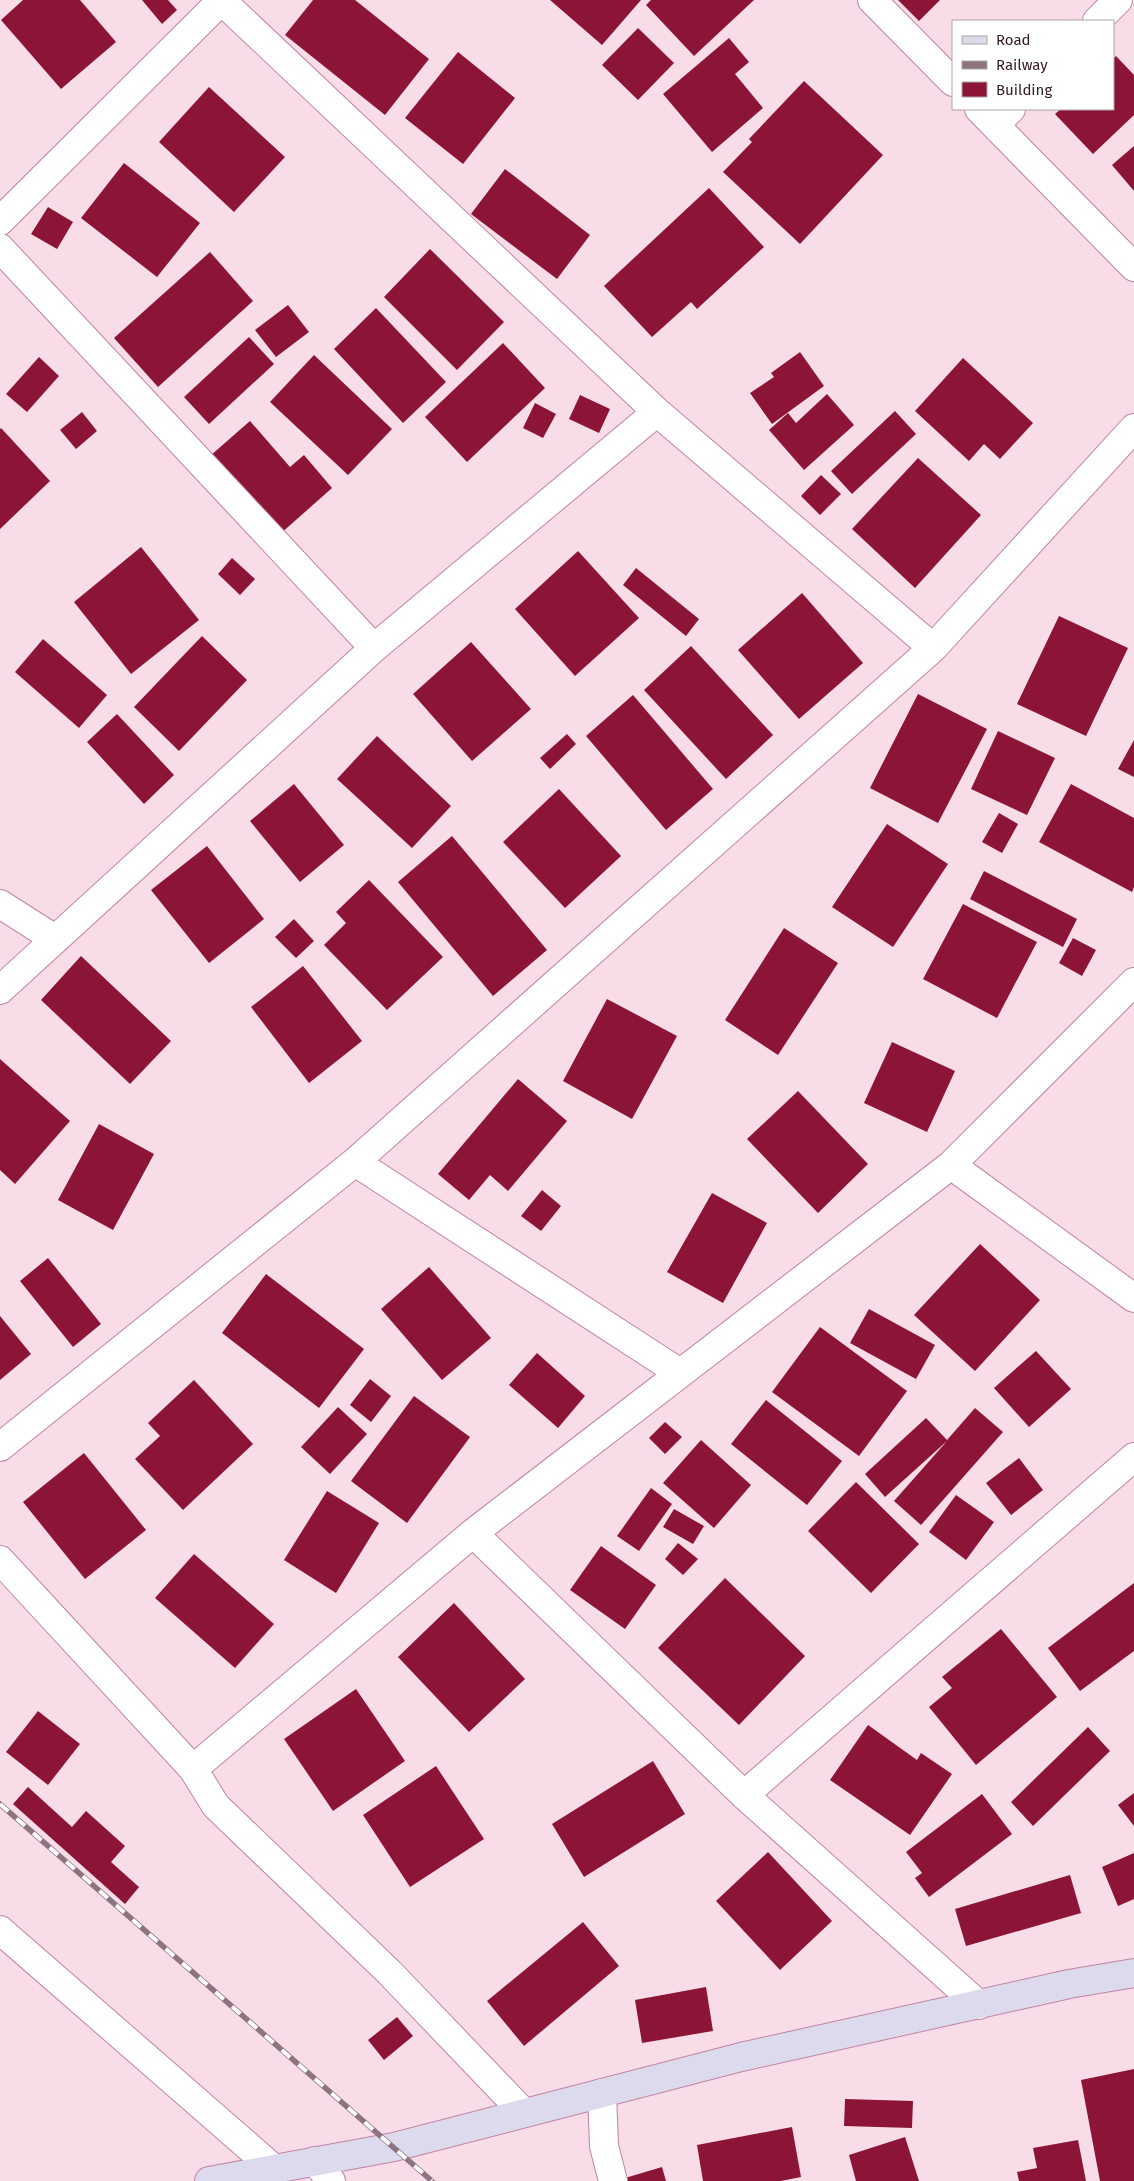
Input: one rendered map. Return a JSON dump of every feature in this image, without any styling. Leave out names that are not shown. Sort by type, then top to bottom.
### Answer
[{"type":"street","points":[[0,221],[222,0],[656,412],[933,648]]},
{"type":"street","points":[[872,0],[952,81]]},
{"type":"street","points":[[1098,20],[1118,0]]},
{"type":"street","points":[[995,114],[1134,267]]},
{"type":"street","points":[[0,248],[374,648]]},
{"type":"street","points":[[0,990],[374,648],[656,412]]},
{"type":"street","points":[[0,1447],[355,1162],[933,648],[1134,428]]},
{"type":"street","points":[[0,904],[55,939]]},
{"type":"street","points":[[193,1769],[473,1533],[951,1165],[1134,982]]},
{"type":"street","points":[[355,1162],[680,1374]]},
{"type":"street","points":[[951,1165],[1134,1298]]},
{"type":"street","points":[[744,1795],[1134,1457]]},
{"type":"street","points":[[473,1533],[744,1795],[980,2005]]},
{"type":"street","points":[[0,1560],[193,1769],[216,1806],[389,1972],[524,2113]]},
{"type":"street","points":[[0,1930],[273,2168]]},
{"type":"street","points":[[209,2181],[273,2168],[323,2171],[394,2147],[741,2057],[1069,1984],[1134,1973]]},
{"type":"street","points":[[602,2093],[604,2146],[613,2181]]},
{"type":"building","points":[[23,0],[80,0],[116,42],[61,89],[1,20]]},
{"type":"building","points":[[142,0],[168,0],[177,10],[162,24]]},
{"type":"building","points":[[313,0],[355,0],[429,59],[385,115],[285,35]]},
{"type":"building","points":[[550,0],[641,0],[602,45]]},
{"type":"building","points":[[651,0],[754,0],[694,56],[646,5]]},
{"type":"building","points":[[898,0],[940,0],[919,21]]},
{"type":"building","points":[[638,28],[674,63],[638,100],[602,65]]},
{"type":"building","points":[[729,38],[749,62],[735,74],[763,108],[712,152],[663,94]]},
{"type":"building","points":[[458,52],[515,98],[463,164],[405,118]]},
{"type":"building","points":[[1116,56],[1134,75],[1134,115],[1093,154],[1055,114],[1060,110],[1114,110],[1114,58]]},
{"type":"building","points":[[804,81],[883,155],[800,244],[723,172],[752,142],[749,139]]},
{"type":"building","points":[[209,87],[285,157],[234,212],[159,142]]},
{"type":"building","points":[[1134,146],[1134,191],[1112,165]]},
{"type":"building","points":[[124,163],[200,223],[157,277],[81,218]]},
{"type":"building","points":[[505,169],[590,235],[557,279],[471,214]]},
{"type":"building","points":[[709,188],[764,247],[697,309],[691,302],[652,337],[604,286]]},
{"type":"building","points":[[48,207],[73,222],[57,249],[31,234]]},
{"type":"building","points":[[430,249],[504,322],[457,370],[384,297]]},
{"type":"building","points":[[210,252],[253,301],[158,387],[114,338]]},
{"type":"building","points":[[288,305],[309,332],[276,357],[255,330]]},
{"type":"building","points":[[376,308],[446,382],[403,423],[334,349]]},
{"type":"building","points":[[249,337],[274,364],[209,424],[184,397]]},
{"type":"building","points":[[503,343],[545,388],[467,462],[425,417]]},
{"type":"building","points":[[800,352],[824,386],[772,424],[750,393],[774,377],[771,373]]},
{"type":"building","points":[[314,355],[392,429],[348,475],[270,402]]},
{"type":"building","points":[[39,357],[59,376],[27,412],[6,394]]},
{"type":"building","points":[[963,358],[1033,423],[1000,459],[984,444],[969,461],[915,411]]},
{"type":"building","points":[[827,394],[854,425],[804,470],[769,430],[788,413],[796,423]]},
{"type":"building","points":[[580,395],[610,409],[599,433],[569,419]]},
{"type":"building","points":[[535,403],[556,414],[543,438],[523,428]]},
{"type":"building","points":[[895,411],[916,434],[852,494],[831,471]]},
{"type":"building","points":[[82,412],[97,431],[76,449],[60,430]]},
{"type":"building","points":[[250,421],[290,467],[304,455],[332,488],[279,535],[210,456]]},
{"type":"building","points":[[0,429],[50,481],[0,529]]},
{"type":"building","points":[[918,458],[981,515],[915,588],[852,529]]},
{"type":"building","points":[[821,475],[841,494],[820,515],[801,496]]},
{"type":"building","points":[[141,547],[199,620],[131,674],[74,602]]},
{"type":"building","points":[[578,551],[639,618],[575,676],[515,609]]},
{"type":"building","points":[[232,558],[255,579],[240,595],[218,574]]},
{"type":"building","points":[[636,568],[699,619],[686,636],[623,585]]},
{"type":"building","points":[[802,593],[863,663],[799,719],[738,650]]},
{"type":"building","points":[[1059,616],[1128,648],[1086,736],[1017,704]]},
{"type":"building","points":[[202,636],[247,680],[179,751],[134,707]]},
{"type":"building","points":[[43,639],[107,695],[79,728],[15,672]]},
{"type":"building","points":[[471,642],[531,709],[472,761],[413,694]]},
{"type":"building","points":[[691,646],[773,735],[726,779],[644,690]]},
{"type":"building","points":[[918,694],[987,729],[938,823],[870,788]]},
{"type":"building","points":[[633,695],[713,789],[666,830],[586,736]]},
{"type":"building","points":[[117,714],[174,775],[144,804],[87,742]]},
{"type":"building","points":[[998,731],[1055,758],[1027,815],[971,789]]},
{"type":"building","points":[[567,734],[576,744],[550,769],[540,758]]},
{"type":"building","points":[[377,736],[451,806],[412,848],[337,779]]},
{"type":"building","points":[[1134,740],[1134,777],[1118,769]]},
{"type":"building","points":[[294,784],[344,845],[300,882],[250,821]]},
{"type":"building","points":[[1071,784],[1134,818],[1134,887],[1132,892],[1039,842]]},
{"type":"building","points":[[559,789],[621,856],[565,908],[503,842]]},
{"type":"building","points":[[999,813],[1018,824],[1002,853],[982,842]]},
{"type":"building","points":[[887,824],[948,864],[893,947],[832,907]]},
{"type":"building","points":[[452,836],[547,950],[493,996],[398,882]]},
{"type":"building","points":[[207,846],[264,919],[209,963],[151,890]]},
{"type":"building","points":[[984,871],[1077,919],[1063,947],[970,899]]},
{"type":"building","points":[[369,880],[443,957],[387,1010],[324,945],[346,923],[336,912]]},
{"type":"building","points":[[963,904],[1037,942],[997,1018],[923,979]]},
{"type":"building","points":[[294,919],[314,941],[296,958],[275,937]]},
{"type":"building","points":[[784,928],[838,963],[778,1055],[725,1020]]},
{"type":"building","points":[[1073,938],[1096,950],[1082,976],[1059,963]]},
{"type":"building","points":[[81,956],[171,1041],[130,1084],[41,1000]]},
{"type":"building","points":[[303,966],[362,1041],[309,1083],[251,1007]]},
{"type":"building","points":[[607,999],[677,1036],[632,1119],[563,1081]]},
{"type":"building","points":[[892,1042],[955,1071],[927,1132],[864,1103]]},
{"type":"building","points":[[0,1059],[70,1121],[15,1184],[0,1170]]},
{"type":"building","points":[[518,1079],[567,1121],[508,1191],[490,1175],[469,1200],[438,1174]]},
{"type":"building","points":[[798,1091],[868,1164],[818,1213],[747,1139]]},
{"type":"building","points":[[99,1124],[154,1154],[113,1230],[58,1200]]},
{"type":"building","points":[[542,1190],[561,1206],[541,1231],[521,1216]]},
{"type":"building","points":[[712,1193],[767,1223],[723,1303],[667,1272]]},
{"type":"building","points":[[980,1244],[1040,1300],[975,1371],[914,1315]]},
{"type":"building","points":[[48,1258],[101,1324],[73,1347],[20,1281]]},
{"type":"building","points":[[429,1267],[491,1338],[442,1380],[381,1309]]},
{"type":"building","points":[[266,1274],[364,1349],[319,1408],[222,1333]]},
{"type":"building","points":[[869,1309],[935,1345],[916,1379],[850,1343]]},
{"type":"building","points":[[0,1316],[31,1354],[0,1380]]},
{"type":"building","points":[[820,1327],[907,1391],[859,1456],[772,1392]]},
{"type":"building","points":[[1036,1351],[1071,1389],[1029,1427],[994,1388]]},
{"type":"building","points":[[537,1353],[585,1396],[558,1428],[509,1385]]},
{"type":"building","points":[[370,1379],[391,1396],[371,1422],[350,1405]]},
{"type":"building","points":[[194,1380],[253,1444],[183,1510],[135,1459],[160,1436],[148,1423]]},
{"type":"building","points":[[414,1396],[470,1437],[407,1523],[351,1481]]},
{"type":"building","points":[[766,1400],[842,1461],[807,1505],[731,1444]]},
{"type":"building","points":[[338,1407],[367,1434],[330,1474],[301,1447]]},
{"type":"building","points":[[975,1408],[1003,1432],[921,1525],[894,1501],[947,1441],[885,1497],[865,1474],[926,1418],[947,1440]]},
{"type":"building","points":[[665,1422],[682,1437],[665,1454],[649,1438]]},
{"type":"building","points":[[701,1440],[751,1485],[714,1528],[663,1483]]},
{"type":"building","points":[[84,1453],[146,1530],[85,1579],[23,1502]]},
{"type":"building","points":[[1019,1458],[1043,1490],[1011,1515],[986,1483]]},
{"type":"building","points":[[856,1482],[919,1544],[871,1593],[808,1531]]},
{"type":"building","points":[[651,1488],[672,1504],[639,1551],[617,1536]]},
{"type":"building","points":[[327,1491],[379,1523],[336,1593],[284,1560]]},
{"type":"building","points":[[956,1495],[994,1522],[966,1560],[929,1532]]},
{"type":"building","points":[[674,1509],[704,1526],[693,1544],[663,1527]]},
{"type":"building","points":[[678,1543],[698,1559],[683,1575],[665,1559]]},
{"type":"building","points":[[601,1546],[656,1585],[625,1629],[570,1590]]},
{"type":"building","points":[[194,1554],[274,1624],[235,1668],[155,1598]]},
{"type":"building","points":[[725,1578],[805,1656],[739,1725],[658,1648]]},
{"type":"building","points":[[1134,1583],[1134,1651],[1080,1691],[1048,1648]]},
{"type":"building","points":[[454,1603],[525,1679],[469,1732],[398,1657]]},
{"type":"building","points":[[1001,1629],[1057,1697],[976,1765],[929,1707],[952,1688],[942,1677]]},
{"type":"building","points":[[356,1689],[405,1761],[333,1811],[284,1739]]},
{"type":"building","points":[[38,1711],[80,1744],[48,1785],[6,1752]]},
{"type":"building","points":[[868,1725],[917,1760],[921,1753],[952,1774],[910,1835],[830,1780]]},
{"type":"building","points":[[1088,1727],[1110,1751],[1033,1826],[1011,1802]]},
{"type":"building","points":[[653,1761],[685,1814],[584,1877],[552,1824]]},
{"type":"building","points":[[436,1766],[484,1839],[410,1887],[363,1815]]},
{"type":"building","points":[[28,1787],[72,1827],[86,1811],[125,1846],[111,1862],[139,1887],[125,1904],[13,1804]]},
{"type":"building","points":[[1134,1793],[1134,1826],[1118,1805]]},
{"type":"building","points":[[982,1794],[1012,1834],[929,1897],[915,1878],[922,1873],[906,1852]]},
{"type":"building","points":[[768,1852],[832,1921],[780,1970],[716,1901]]},
{"type":"building","points":[[1134,1853],[1134,1899],[1118,1906],[1102,1867]]},
{"type":"building","points":[[1070,1875],[1081,1913],[966,1946],[955,1909]]},
{"type":"building","points":[[583,1922],[619,1966],[524,2046],[487,2001]]},
{"type":"building","points":[[706,1987],[713,2031],[642,2043],[635,2000]]},
{"type":"building","points":[[397,2017],[413,2036],[384,2060],[368,2040]]},
{"type":"building","points":[[1134,2069],[1134,2181],[1100,2181],[1081,2080]]},
{"type":"building","points":[[845,2099],[913,2101],[912,2128],[844,2126]]},
{"type":"building","points":[[792,2127],[801,2177],[781,2181],[703,2181],[697,2145]]},
{"type":"building","points":[[905,2137],[919,2181],[856,2181],[849,2155]]},
{"type":"building","points":[[1078,2140],[1086,2181],[1019,2181],[1017,2172],[1037,2168],[1033,2148]]},
{"type":"building","points":[[662,2167],[666,2181],[626,2181],[625,2178]]},
{"type":"railway","points":[[0,1804],[432,2181]]}]
